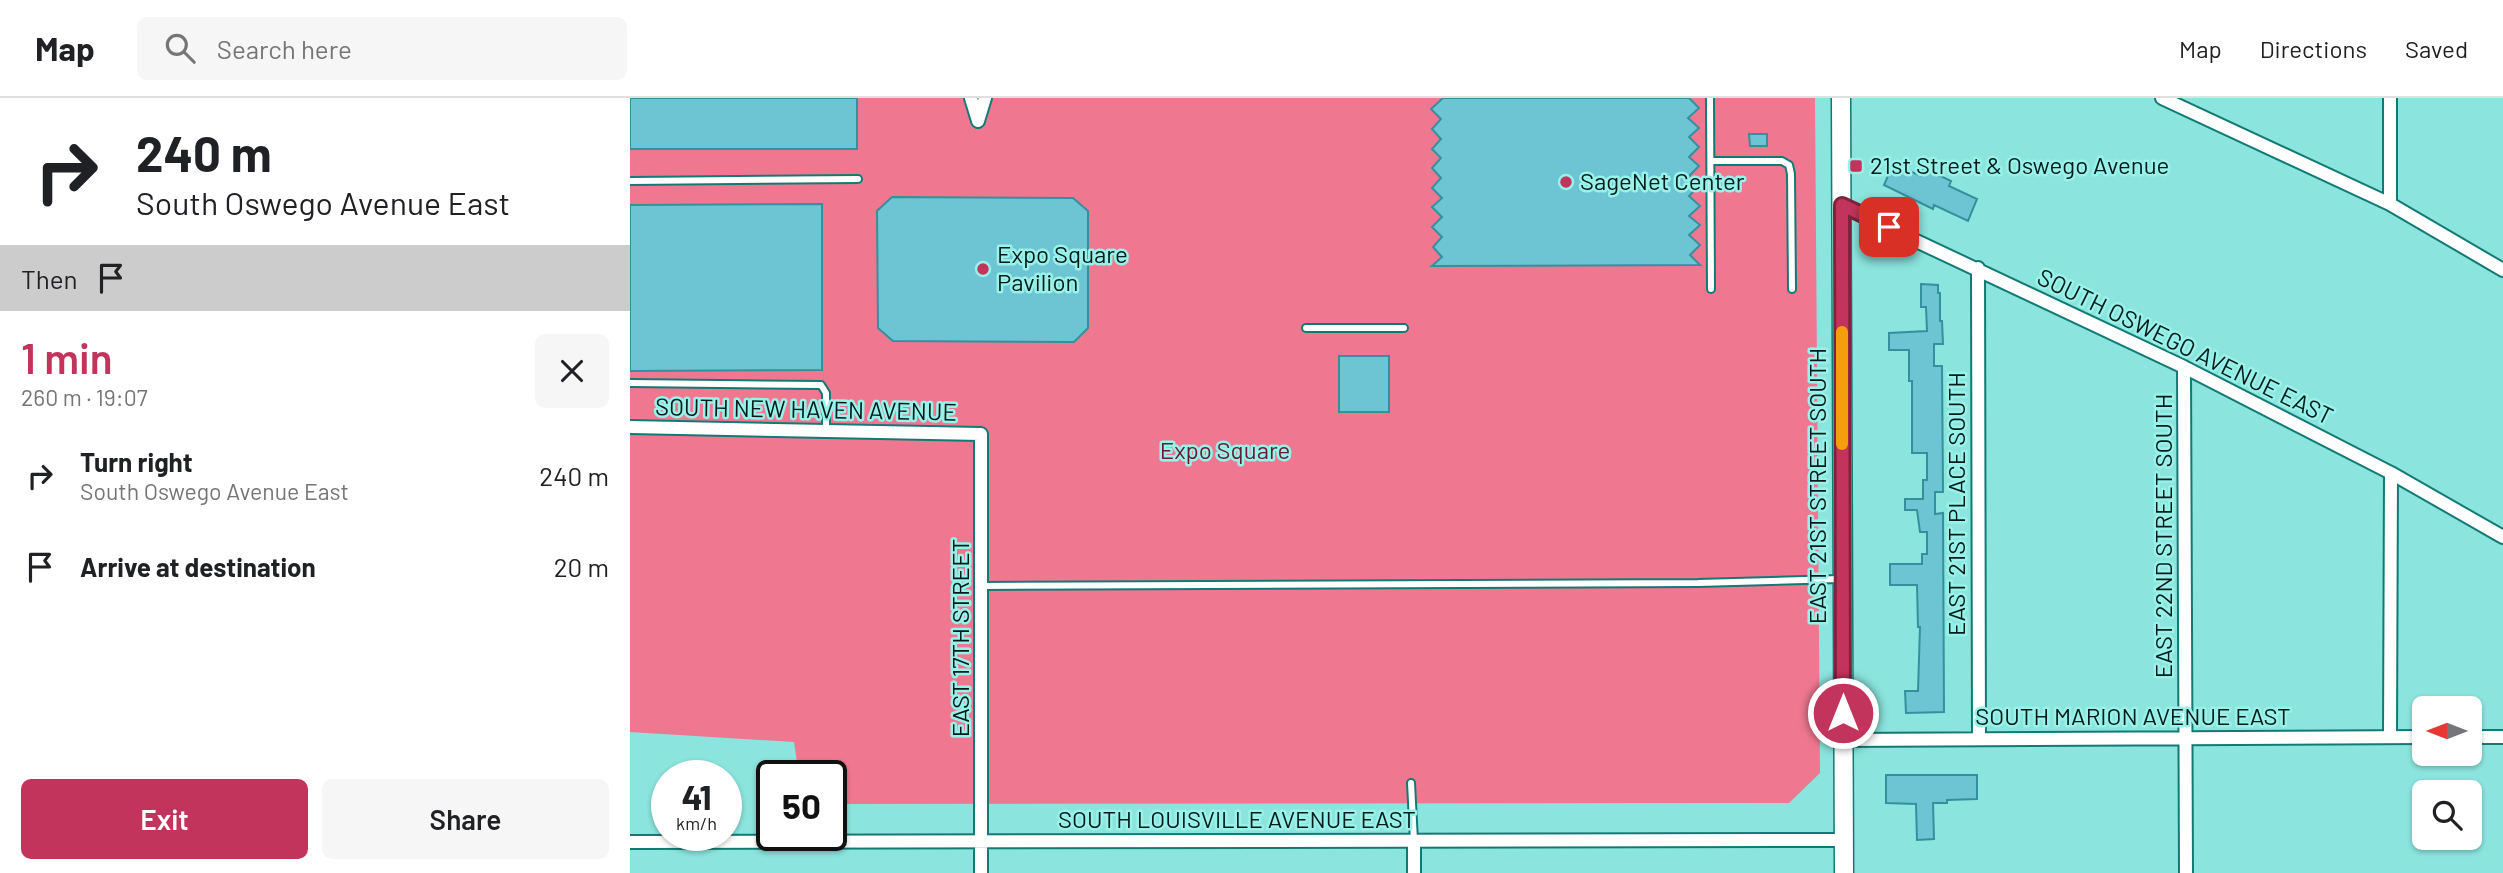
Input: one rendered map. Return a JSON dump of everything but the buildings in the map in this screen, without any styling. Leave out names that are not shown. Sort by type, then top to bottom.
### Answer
[{"type":"main road","name":"EAST 21ST STREET SOUTH","points":[[1841,98],[1844,873]]},
{"type":"street","points":[[971,98],[978,121],[985,98]]},
{"type":"street","points":[[2162,98],[2184,103],[2390,204],[2503,270]]},
{"type":"street","points":[[2390,98],[2390,204]]},
{"type":"street","name":"SOUTH OSWEGO AVENUE EAST","points":[[1842,205],[2184,367],[2391,473],[2503,537]]},
{"type":"street","name":"EAST 21ST PLACE SOUTH","points":[[1978,268],[1979,739]]},
{"type":"street","name":"EAST 22ND STREET SOUTH","points":[[2184,367],[2186,873]]},
{"type":"street","name":"SOUTH NEW HAVEN AVENUE","points":[[630,427],[981,434]]},
{"type":"street","name":"EAST 17TH STREET","points":[[981,434],[981,873]]},
{"type":"street","points":[[2390,737],[2391,473]]},
{"type":"street","name":"SOUTH MARION AVENUE EAST","points":[[1843,740],[2412,737]]},
{"type":"street","points":[[2482,737],[2503,737]]},
{"type":"street","name":"SOUTH LOUISVILLE AVENUE EAST","points":[[630,842],[1843,840]]},
{"type":"street","points":[[1414,842],[1414,873]]},
{"type":"lane","points":[[1710,98],[1711,289]]},
{"type":"lane","points":[[1711,161],[1782,161],[1789,165],[1792,289]]},
{"type":"lane","points":[[630,181],[858,179]]},
{"type":"lane","points":[[1306,328],[1404,328]]},
{"type":"lane","points":[[630,383],[821,385],[826,393],[826,431]]},
{"type":"lane","points":[[981,586],[1698,583],[1843,579]]},
{"type":"lane","points":[[1411,783],[1414,842]]},
{"type":"green space","name":"Expo Square","points":[[630,98],[1815,98],[1820,773],[1789,803],[847,804],[847,760],[797,760],[794,742],[630,732]]},
{"type":"slow traffic","points":[[1842,332],[1842,444]]},
{"type":"place","name":"21st Street & Oswego Avenue","points":[[1856,166]]},
{"type":"place","name":"SageNet Center","points":[[1566,182]]},
{"type":"place","name":"Expo Square Pavilion","points":[[983,269]]},
{"type":"route","points":[[1843,713],[1842,205],[1889,227]]}]
